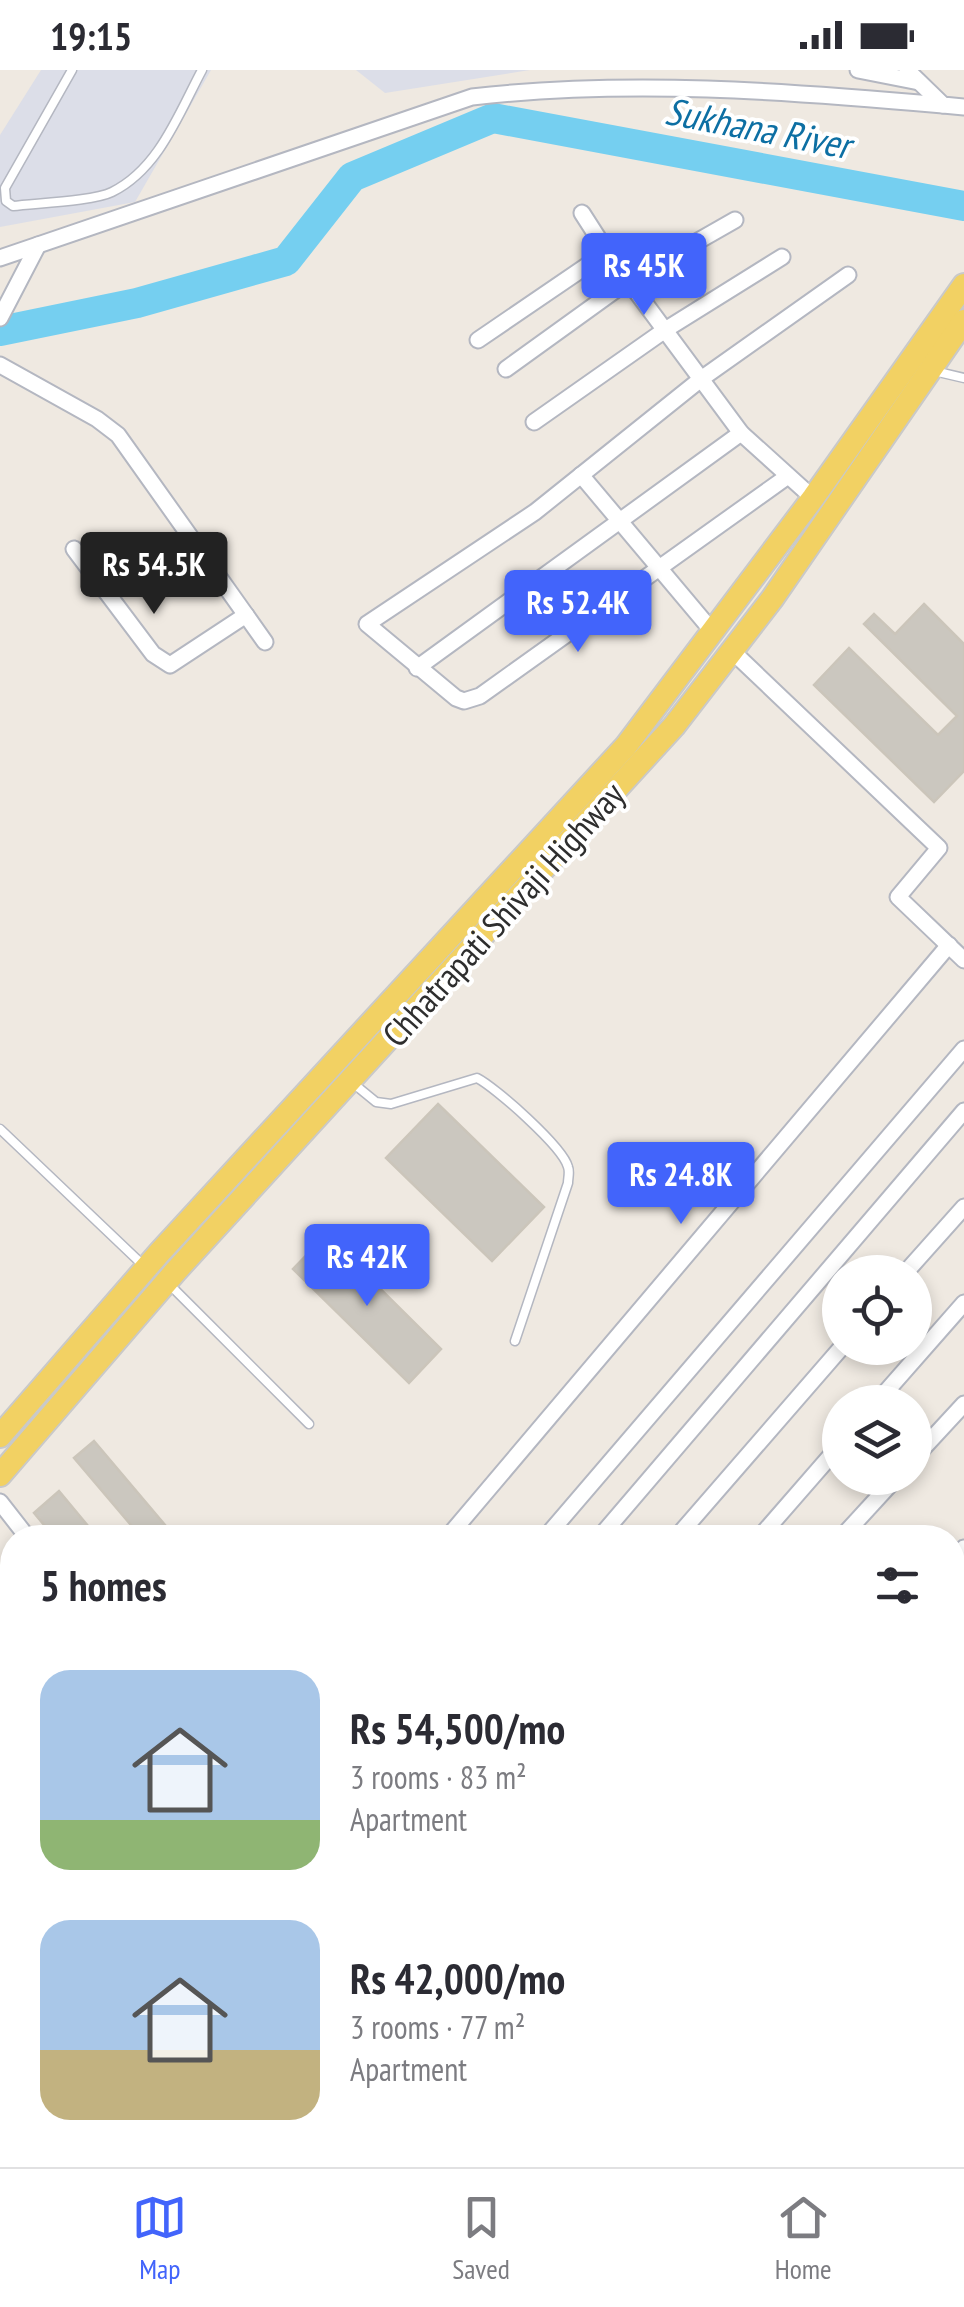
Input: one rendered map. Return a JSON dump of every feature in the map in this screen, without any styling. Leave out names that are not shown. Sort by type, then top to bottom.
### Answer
[{"type":"main road","name":"Chhatrapati Shivaji Highway","points":[[0,1474],[166,1282],[674,726],[772,599],[930,370],[959,306]]},
{"type":"main road","name":"Chhatrapati Shivaji Highway","points":[[0,1436],[146,1268],[626,746],[959,306]]},
{"type":"street","points":[[858,70],[913,76],[943,105]]},
{"type":"street","points":[[0,258],[472,98],[540,89],[676,88],[810,93],[964,107]]},
{"type":"street","points":[[582,213],[741,433],[813,498]]},
{"type":"street","points":[[506,369],[628,280],[736,220]]},
{"type":"street","points":[[1,317],[38,245]]},
{"type":"street","points":[[478,340],[607,252]]},
{"type":"street","points":[[534,422],[665,330],[782,257]]},
{"type":"street","points":[[788,476],[480,696],[464,701],[456,698],[367,624],[535,512],[702,379],[848,275]]},
{"type":"street","points":[[0,365],[118,435],[265,642]]},
{"type":"street","points":[[418,668],[741,433]]},
{"type":"street","points":[[582,475],[713,632]]},
{"type":"street","points":[[74,549],[153,654],[170,665],[246,615]]},
{"type":"street","points":[[732,650],[939,848],[898,897],[964,960]]},
{"type":"street","points":[[458,1525],[949,945]]},
{"type":"street","points":[[556,1525],[964,1049]]},
{"type":"street","points":[[610,1525],[964,1111]]},
{"type":"street","points":[[921,1255],[964,1206]]},
{"type":"street","points":[[892,1385],[964,1302]]},
{"type":"street","points":[[687,1525],[826,1365]]},
{"type":"street","points":[[932,1439],[964,1404]]},
{"type":"street","points":[[770,1525],[822,1466]]},
{"type":"street","points":[[853,1525],[880,1495]]},
{"type":"street","points":[[0,1502],[18,1525]]},
{"type":"lane","points":[[72,70],[5,188],[6,201],[13,206],[110,194],[133,178],[152,162],[202,70]]},
{"type":"lane","points":[[930,370],[964,378]]},
{"type":"lane","points":[[351,1081],[376,1102],[391,1104],[477,1078],[494,1086],[559,1152],[568,1167],[568,1183],[515,1341]]},
{"type":"lane","points":[[0,1129],[146,1268]]},
{"type":"lane","points":[[166,1282],[309,1424]]},
{"type":"shaded area","points":[[41,70],[211,70],[135,202],[0,227],[0,135]]},
{"type":"shaded area","points":[[356,70],[530,70],[385,93]]},
{"type":"building","points":[[924,604],[964,644],[964,771],[934,802],[814,685],[849,648],[938,735],[957,716],[864,624],[874,614],[895,634]]},
{"type":"building","points":[[438,1104],[544,1207],[492,1261],[386,1158]]},
{"type":"building","points":[[326,1235],[441,1349],[409,1383],[293,1269]]},
{"type":"building","points":[[94,1441],[165,1525],[131,1525],[74,1458]]},
{"type":"building","points":[[59,1491],[87,1525],[44,1525],[34,1513]]},
{"type":"waterway","name":"Sukhana River","points":[[0,331],[137,303],[286,261],[352,177],[493,118],[964,206]]}]
